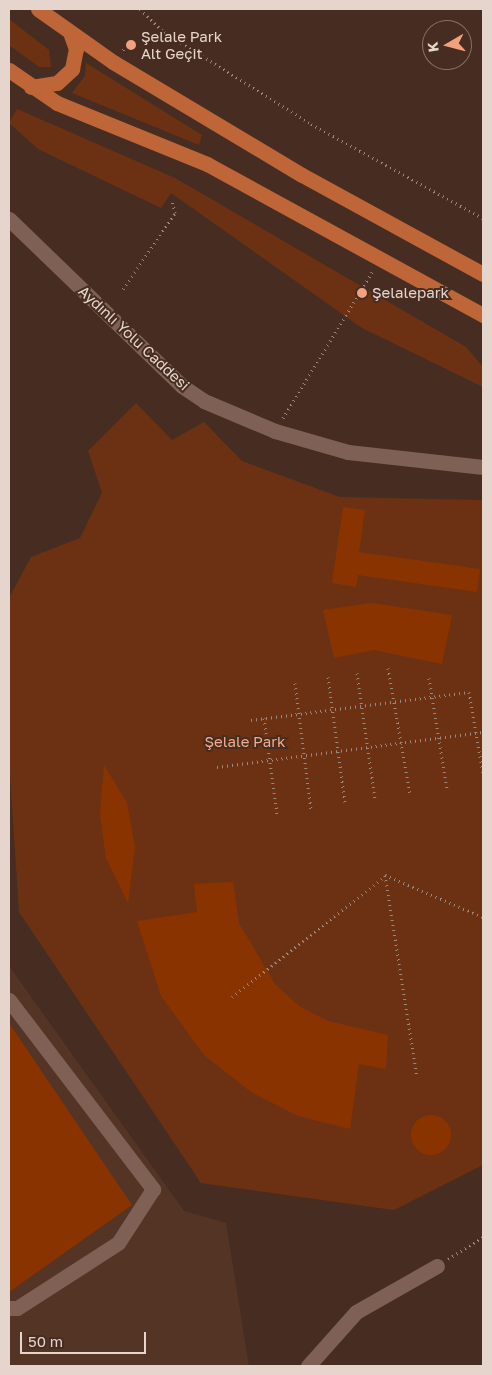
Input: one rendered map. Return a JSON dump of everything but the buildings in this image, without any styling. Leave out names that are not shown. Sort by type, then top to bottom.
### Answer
[{"type":"main road","points":[[38,9],[72,36],[302,175],[483,274]]},
{"type":"main road","points":[[32,87],[57,83],[72,69],[76,49],[72,36]]},
{"type":"main road","points":[[9,70],[57,103],[207,164],[481,315]]},
{"type":"street","name":"Aydınlı Yolu Caddesi","points":[[9,219],[182,386],[204,400],[275,431],[392,460],[483,467]]},
{"type":"street","points":[[9,1000],[154,1189],[118,1243],[18,1308],[9,1308]]},
{"type":"street","points":[[308,1366],[356,1312],[437,1266]]},
{"type":"path","points":[[140,9],[164,32],[311,124],[483,218]]},
{"type":"path","points":[[124,289],[175,213],[172,200]]},
{"type":"path","points":[[275,431],[364,288]]},
{"type":"path","points":[[388,668],[410,794]]},
{"type":"path","points":[[357,673],[375,799]]},
{"type":"path","points":[[328,677],[346,804]]},
{"type":"path","points":[[429,678],[447,789]]},
{"type":"path","points":[[295,683],[310,809]]},
{"type":"path","points":[[251,720],[469,692],[483,774]]},
{"type":"path","points":[[264,718],[277,814]]},
{"type":"path","points":[[217,767],[483,732]]},
{"type":"path","points":[[385,876],[483,917]]},
{"type":"path","points":[[232,997],[385,876]]},
{"type":"path","points":[[385,876],[417,1076]]},
{"type":"path","points":[[437,1266],[483,1237]]},
{"type":"shaded area","points":[[9,966],[184,1211],[226,1223],[249,1366],[9,1366]]},
{"type":"green space","points":[[9,19],[49,50],[51,67],[39,67],[9,45]]},
{"type":"green space","points":[[86,63],[202,135],[199,145],[72,93],[85,76]]},
{"type":"green space","points":[[17,109],[175,178],[466,347],[483,367],[483,387],[362,328],[171,193],[161,208],[38,149],[9,123]]},
{"type":"green space","name":"Şelale Park","points":[[136,403],[172,440],[204,422],[242,461],[340,497],[483,500],[483,1165],[394,1210],[201,1183],[19,912],[9,760],[9,598],[31,557],[80,538],[102,493],[88,451]]},
{"type":"place","name":"Şelale Park Alt Geçit","points":[[131,45]]},
{"type":"place","name":"Şelalepark","points":[[362,293]]}]
